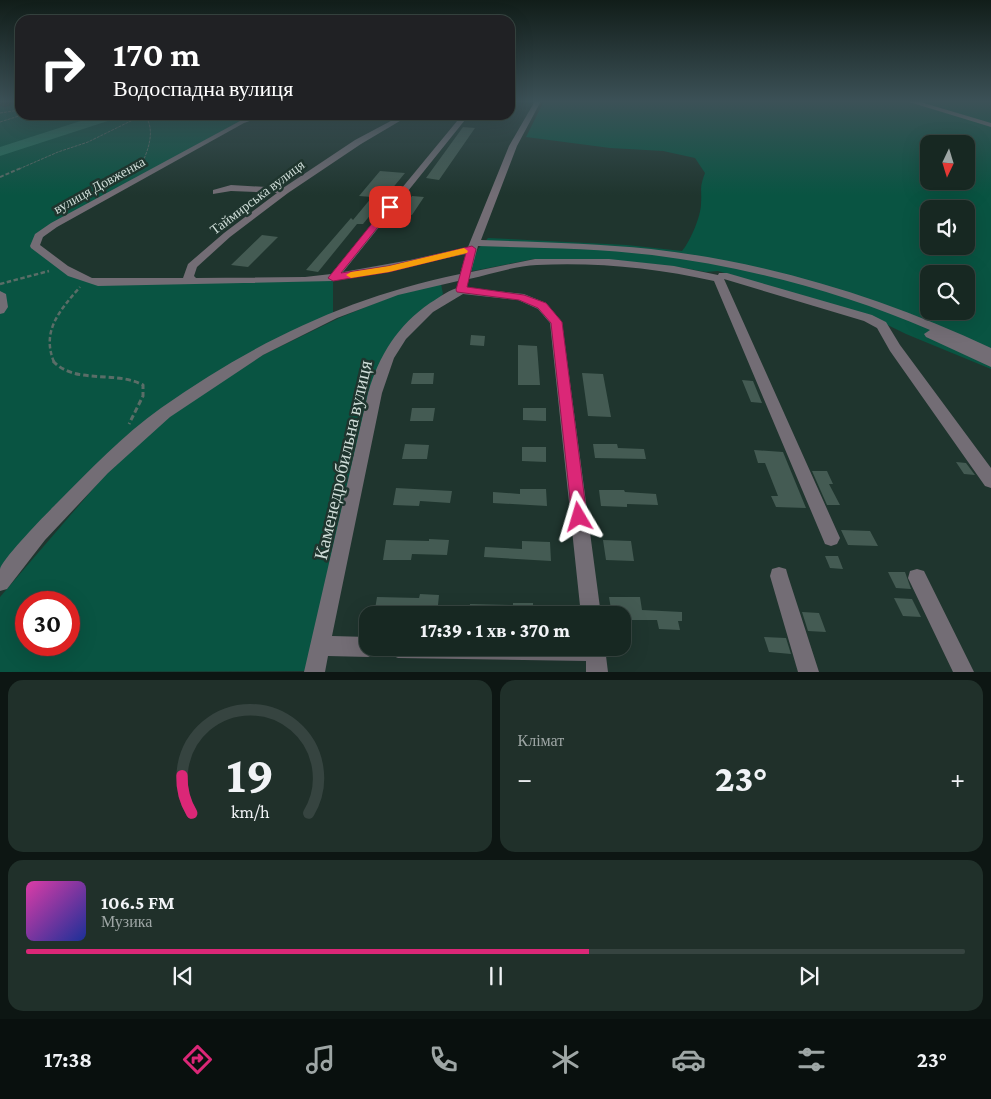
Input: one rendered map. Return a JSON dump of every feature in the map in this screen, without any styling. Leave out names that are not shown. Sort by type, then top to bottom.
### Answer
[{"type":"street","name":"вулиця Довженка","points":[[61,267],[35,246],[39,236],[54,225],[223,132]]},
{"type":"street","name":"Таймирська вулиця","points":[[192,281],[188,277],[192,266],[227,235],[285,191],[375,132]]},
{"type":"street","points":[[333,278],[452,132]]},
{"type":"street","points":[[463,283],[473,246],[513,146],[521,132]]},
{"type":"street","points":[[216,192],[231,188],[285,191]]},
{"type":"street","points":[[61,267],[85,281],[98,283],[305,280],[333,278],[389,269],[473,246],[616,249],[677,256],[786,278],[893,310],[960,337],[991,353]]},
{"type":"street","points":[[0,582],[39,534],[102,468],[165,413],[258,352],[333,315],[394,292],[463,283],[535,262],[609,262],[674,269],[721,277],[868,318],[882,325],[895,348],[991,481]]},
{"type":"street","points":[[721,277],[730,272],[743,273],[796,287],[904,322],[991,362]]},
{"type":"street","points":[[721,277],[831,538]]},
{"type":"street","points":[[463,283],[520,298],[542,306],[556,322],[590,606]]},
{"type":"street","name":"Каменедробильна вулиця","points":[[314,672],[379,384],[387,358],[422,313],[463,283]]},
{"type":"street","points":[[0,294],[2,307],[0,310]]},
{"type":"street","points":[[779,576],[809,672]]},
{"type":"street","points":[[917,578],[964,672]]},
{"type":"street","points":[[320,646],[359,647]]},
{"type":"street","points":[[574,656],[596,657]]},
{"type":"path","points":[[0,177],[108,132]]},
{"type":"path","points":[[139,171],[152,132]]},
{"type":"path","points":[[0,284],[28,278],[61,267]]},
{"type":"path","points":[[85,281],[66,303],[52,329],[49,344],[50,354],[54,362],[62,369],[73,373],[126,378],[138,381],[143,385],[143,396],[124,431]]},
{"type":"green space","points":[[0,132],[225,132],[54,225],[35,246],[85,281],[333,278],[333,315],[258,352],[165,413],[0,582]]},
{"type":"green space","points":[[528,132],[991,132],[991,369],[906,334],[869,316],[718,271],[706,272],[612,260],[534,259],[473,271],[470,269],[478,249],[488,238],[627,245],[682,251],[694,229],[701,209],[701,186],[705,173],[695,158],[663,151],[610,148],[526,137]]},
{"type":"green space","points":[[441,284],[443,294],[384,356],[307,671],[0,672],[0,597],[105,475],[168,416],[263,355],[339,318],[395,295]]},
{"type":"building","points":[[459,132],[472,132],[439,180],[426,178]]},
{"type":"building","points":[[380,171],[405,173],[363,224],[357,224],[318,272],[306,270],[372,197],[359,196]]},
{"type":"building","points":[[412,196],[424,197],[412,215],[400,213]]},
{"type":"building","points":[[262,235],[278,237],[248,267],[231,265]]},
{"type":"building","points":[[471,335],[485,336],[484,346],[470,345]]},
{"type":"building","points":[[518,345],[537,346],[540,385],[518,385]]},
{"type":"building","points":[[413,373],[434,373],[433,384],[411,384]]},
{"type":"building","points":[[582,373],[603,374],[611,417],[588,416]]},
{"type":"building","points":[[742,380],[753,381],[762,403],[751,402]]},
{"type":"building","points":[[412,408],[435,408],[433,421],[410,421]]},
{"type":"building","points":[[523,408],[546,408],[546,421],[523,420]]},
{"type":"building","points":[[405,444],[429,445],[427,459],[402,459]]},
{"type":"building","points":[[593,444],[617,444],[618,448],[644,449],[646,459],[595,458]]},
{"type":"building","points":[[522,447],[546,447],[546,462],[522,461]]},
{"type":"building","points":[[754,450],[783,452],[806,508],[776,507],[771,496],[778,496],[765,463],[758,463]]},
{"type":"building","points":[[956,462],[966,463],[975,475],[964,474]]},
{"type":"building","points":[[812,471],[827,471],[833,484],[829,484],[840,505],[827,505]]},
{"type":"building","points":[[396,488],[452,491],[450,503],[420,501],[419,506],[393,505]]},
{"type":"building","points":[[520,489],[546,489],[547,506],[493,503],[493,492],[520,494]]},
{"type":"building","points":[[599,490],[624,490],[625,492],[656,494],[658,505],[627,504],[627,507],[601,506]]},
{"type":"building","points":[[841,530],[870,531],[878,546],[848,545]]},
{"type":"building","points":[[429,539],[449,540],[447,555],[412,554],[411,560],[383,560],[386,540],[429,541]]},
{"type":"building","points":[[603,540],[631,541],[634,561],[606,560]]},
{"type":"building","points":[[522,541],[550,542],[551,561],[484,557],[485,547],[522,549]]},
{"type":"building","points":[[825,556],[838,556],[843,569],[830,568]]},
{"type":"building","points":[[888,572],[905,572],[911,589],[896,588]]},
{"type":"building","points":[[420,594],[439,595],[438,606],[376,606],[377,597],[419,598]]},
{"type":"building","points":[[609,597],[640,597],[642,610],[682,612],[682,621],[678,621],[680,630],[659,629],[657,620],[631,620],[631,606],[610,606]]},
{"type":"building","points":[[894,598],[912,599],[921,617],[903,616]]},
{"type":"building","points":[[513,603],[533,603],[533,605],[540,606],[470,606],[470,604],[513,605]]},
{"type":"building","points":[[802,612],[819,613],[826,632],[808,631]]},
{"type":"building","points":[[764,637],[786,638],[791,654],[769,652]]},
{"type":"waterway","points":[[0,152],[59,132]]},
{"type":"slow traffic","points":[[351,275],[389,269],[464,251]]},
{"type":"route","points":[[390,207],[333,278],[389,269],[472,249],[461,290],[520,298],[542,306],[556,322],[579,517]]}]
